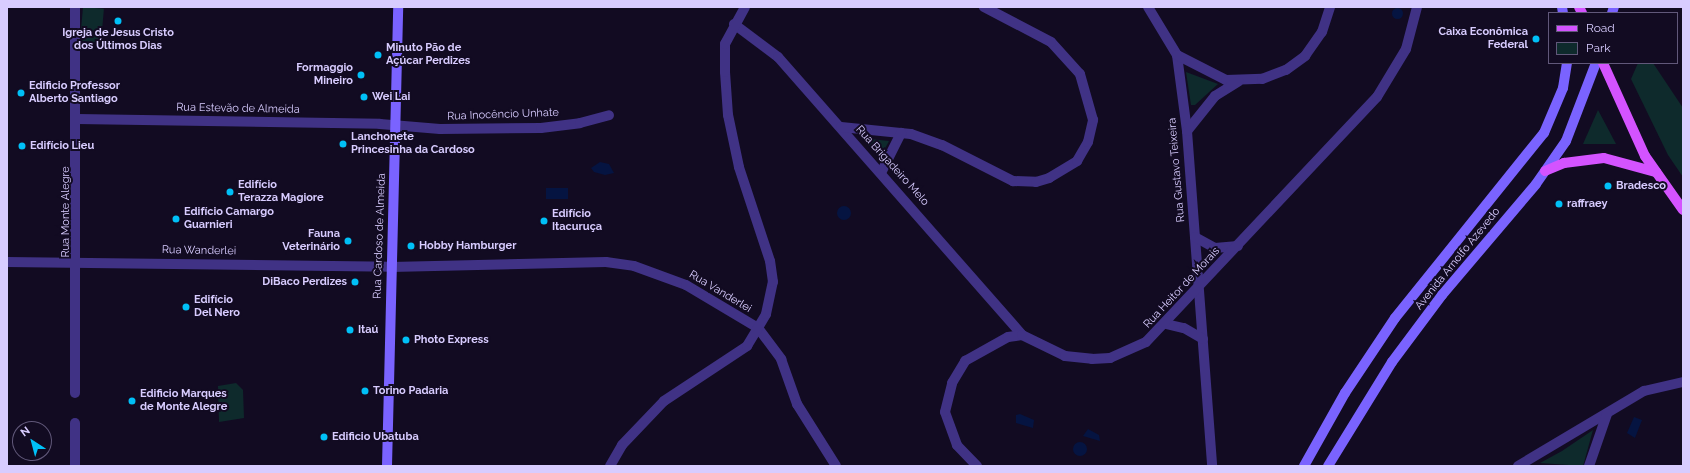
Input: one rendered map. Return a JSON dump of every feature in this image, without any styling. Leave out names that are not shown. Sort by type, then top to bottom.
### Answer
[{"type":"main road","name":"Rua Cardoso de Almeida","points":[[387,466],[391,267],[397,126],[398,7]]},
{"type":"main road","name":"Avenida Arnolfo Azevedo","points":[[1304,466],[1345,393],[1395,318],[1544,133],[1563,88],[1567,64]]},
{"type":"main road","name":"Avenida Arnolfo Azevedo","points":[[1328,466],[1392,362],[1442,295],[1545,171],[1566,141],[1596,64]]},
{"type":"main road","points":[[1603,64],[1656,172],[1683,210]]},
{"type":"main road","points":[[1545,171],[1564,163],[1604,158],[1656,172]]},
{"type":"street","name":"Rua Monte Alegre","points":[[75,7],[78,261],[75,393]]},
{"type":"street","points":[[610,466],[622,445],[649,415],[690,383],[737,356],[758,328],[766,314],[773,282],[739,167],[728,115],[726,44],[734,24],[745,7]]},
{"type":"street","points":[[841,127],[901,133],[942,145],[1013,181],[1036,182],[1048,178],[1077,161],[1088,142],[1093,120],[1080,74],[1051,42],[984,7]]},
{"type":"street","name":"Rua Gustavo Teixeira","points":[[1148,7],[1177,55],[1187,131],[1212,466]]},
{"type":"street","points":[[1177,55],[1226,80],[1239,81],[1274,75],[1305,56],[1322,32],[1330,7]]},
{"type":"street","name":"Rua Heitor de Morais","points":[[1022,335],[1065,356],[1110,358],[1137,348],[1166,324],[1386,84],[1406,49],[1417,7]]},
{"type":"street","name":"Rua Brigadeiro Melo","points":[[734,24],[778,57],[1022,335]]},
{"type":"street","points":[[1187,131],[1215,96],[1239,81]]},
{"type":"street","name":"Rua Inocêncio Unhate","points":[[397,126],[541,128],[580,123],[609,115]]},
{"type":"street","name":"Rua Estevão de Almeida","points":[[77,119],[397,126]]},
{"type":"street","points":[[881,173],[901,133]]},
{"type":"street","name":"Rua Heitor de Morais","points":[[1195,237],[1215,248],[1238,246]]},
{"type":"street","name":"Rua Wanderlei","points":[[7,262],[78,261],[391,267]]},
{"type":"street","name":"Rua Vanderlei","points":[[391,267],[606,262],[634,266],[686,285],[758,328],[780,359],[797,404],[836,466]]},
{"type":"street","points":[[1166,324],[1184,328],[1203,339]]},
{"type":"street","points":[[977,466],[950,433],[945,412],[952,383],[965,361],[976,352],[1008,337],[1022,335]]},
{"type":"street","points":[[1518,466],[1644,391],[1683,382]]},
{"type":"street","points":[[1589,466],[1607,414]]},
{"type":"street","points":[[75,423],[75,466]]},
{"type":"green space","points":[[83,7],[104,9],[101,43],[80,41]]},
{"type":"green space","points":[[1638,64],[1654,64],[1683,108],[1683,177],[1668,155],[1631,79]]},
{"type":"green space","points":[[1186,72],[1218,84],[1195,105],[1191,105]]},
{"type":"green space","points":[[1598,110],[1606,125],[1616,144],[1583,144]]},
{"type":"green space","points":[[861,138],[889,141],[880,158]]},
{"type":"green space","points":[[236,383],[243,390],[244,418],[219,422],[218,386]]},
{"type":"green space","points":[[1593,430],[1583,466],[1540,463],[1562,451]]},
{"type":"water","points":[[1395,8],[1399,8],[1401,9],[1401,17],[1395,18],[1392,15],[1392,11]]},
{"type":"water","points":[[600,162],[609,164],[614,173],[605,175],[594,172],[591,168]]},
{"type":"water","points":[[546,188],[568,188],[568,199],[546,199]]},
{"type":"water","points":[[844,206],[849,208],[851,213],[849,218],[844,220],[839,218],[837,213],[839,208]]},
{"type":"water","points":[[1020,414],[1034,420],[1033,428],[1016,423],[1016,415]]},
{"type":"water","points":[[1634,417],[1642,420],[1635,438],[1627,433]]},
{"type":"water","points":[[1088,429],[1099,435],[1100,441],[1083,436]]},
{"type":"water","points":[[1080,442],[1085,444],[1087,449],[1085,454],[1080,456],[1075,454],[1073,449],[1075,444]]},
{"type":"place","name":"Igreja de Jesus Cristo dos Últimos Dias","points":[[118,21]]},
{"type":"place","name":"Caixa Econômica Federal","points":[[1536,39]]},
{"type":"place","name":"Minuto Pão de Açúcar Perdizes","points":[[378,55]]},
{"type":"place","name":"Formaggio Mineiro","points":[[361,75]]},
{"type":"place","name":"Edificio Professor Alberto Santiago","points":[[21,93]]},
{"type":"place","name":"Wei Lai","points":[[364,97]]},
{"type":"place","name":"Lanchonete Princesinha da Cardoso","points":[[343,144]]},
{"type":"place","name":"Edifício Lieu","points":[[22,146]]},
{"type":"place","name":"Bradesco","points":[[1608,186]]},
{"type":"place","name":"Edifício Terazza Magiore","points":[[230,192]]},
{"type":"place","name":"raffraey","points":[[1559,204]]},
{"type":"place","name":"Edifício Camargo Guarnieri","points":[[176,219]]},
{"type":"place","name":"Edifício Itacuruça","points":[[544,221]]},
{"type":"place","name":"Fauna Veterinário","points":[[348,241]]},
{"type":"place","name":"Hobby Hamburger","points":[[411,246]]},
{"type":"place","name":"DiBaco Perdizes","points":[[355,282]]},
{"type":"place","name":"Edifício Del Nero","points":[[186,307]]},
{"type":"place","name":"Itaú","points":[[350,330]]},
{"type":"place","name":"Photo Express","points":[[406,340]]},
{"type":"place","name":"Torino Padaria","points":[[365,391]]},
{"type":"place","name":"Edificio Marques de Monte Alegre","points":[[132,401]]},
{"type":"place","name":"Edificio Ubatuba","points":[[324,437]]}]
